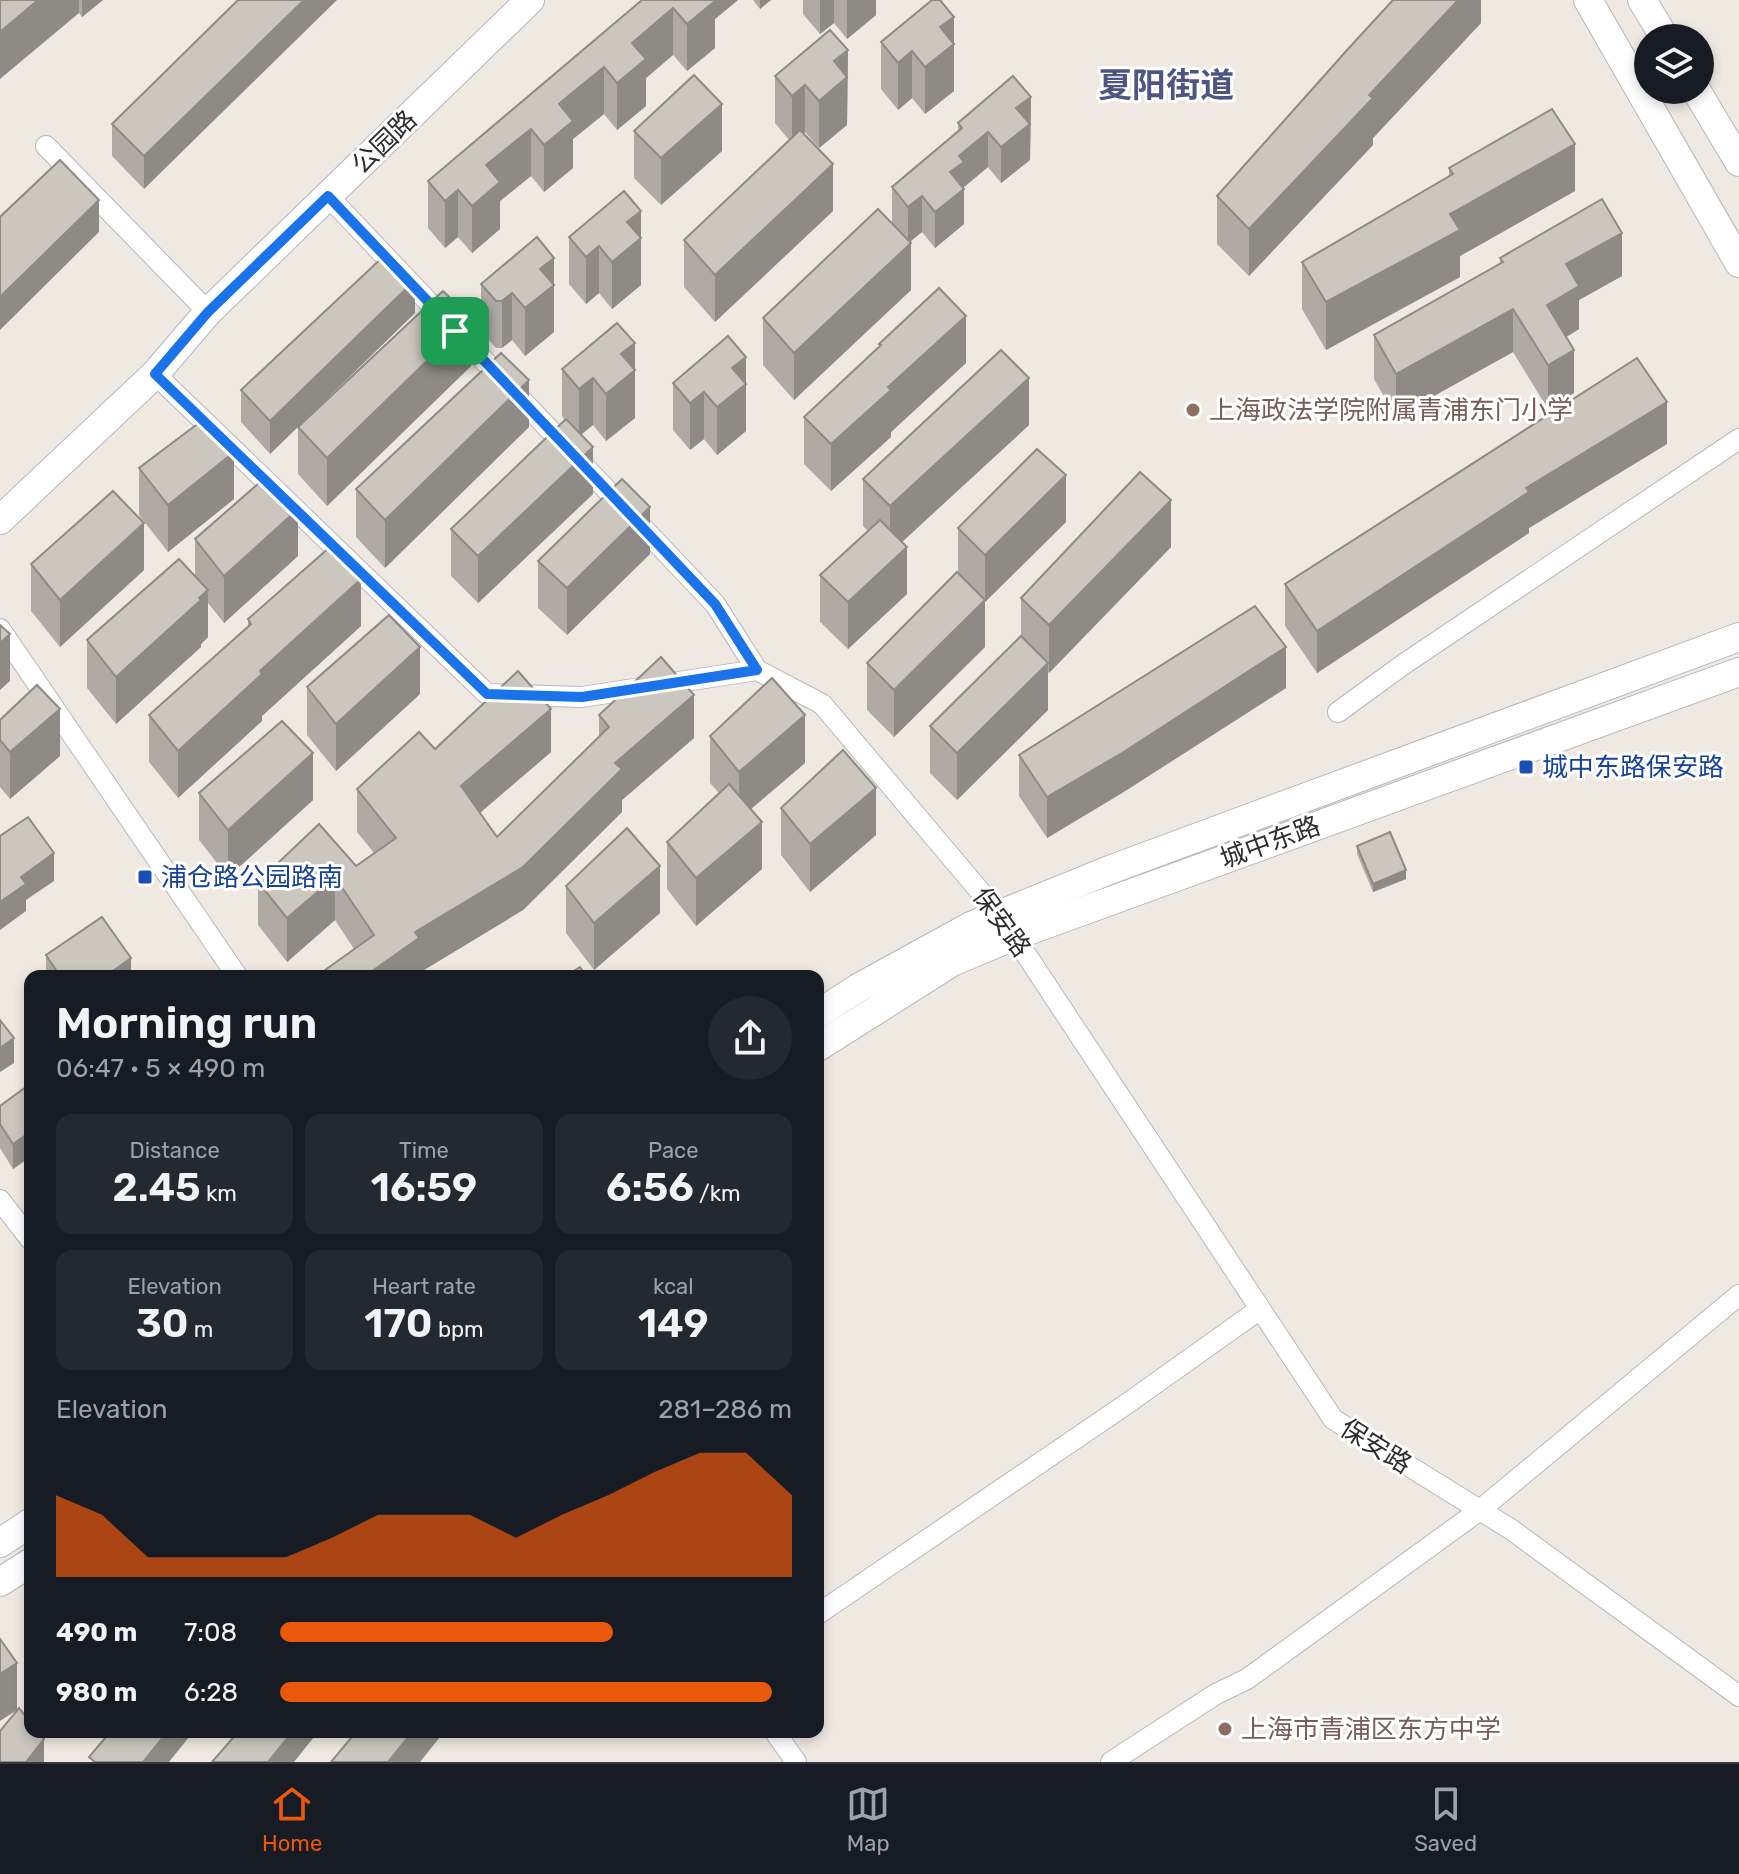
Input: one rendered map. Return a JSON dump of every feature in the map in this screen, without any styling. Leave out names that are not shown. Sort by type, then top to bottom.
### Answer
[{"type":"main road","name":"公园路","points":[[0,520],[155,374],[208,312],[530,0]]},
{"type":"main road","points":[[1588,0],[1739,263]]},
{"type":"main road","points":[[1642,0],[1657,24]]},
{"type":"main road","points":[[1706,104],[1735,147]]},
{"type":"main road","name":"城中东路","points":[[824,1043],[1007,925],[1112,869],[1739,637]]},
{"type":"main road","name":"城中东路","points":[[824,1010],[971,926],[1007,925],[1739,672]]},
{"type":"main road","points":[[0,1543],[24,1527]]},
{"type":"main road","points":[[0,1582],[24,1567]]},
{"type":"street","points":[[46,146],[208,312]]},
{"type":"street","points":[[155,374],[487,694],[582,697],[757,670],[715,604],[328,196]]},
{"type":"street","points":[[1338,712],[1404,664],[1739,439]]},
{"type":"street","points":[[0,629],[233,970]]},
{"type":"street","name":"保安路","points":[[757,670],[822,704],[1007,925],[1333,1419],[1512,1530],[1739,1696]]},
{"type":"street","points":[[0,1200],[24,1231]]},
{"type":"street","points":[[1111,1762],[1216,1694],[1247,1679],[1480,1510],[1739,1295]]},
{"type":"street","points":[[824,1610],[1260,1309]]},
{"type":"street","points":[[779,1738],[796,1762]]},
{"type":"building","points":[[0,0],[38,0],[0,32]]},
{"type":"building","points":[[238,0],[304,0],[144,156],[112,124]]},
{"type":"building","points":[[642,0],[715,1],[687,24],[673,8],[632,43],[646,59],[617,83],[604,67],[559,104],[573,121],[544,145],[531,129],[486,165],[500,182],[472,206],[458,190],[445,201],[428,181]]},
{"type":"building","points":[[932,0],[940,0],[954,17],[940,27],[954,44],[925,67],[912,51],[898,63],[881,42]]},
{"type":"building","points":[[1393,0],[1458,0],[1369,95],[1373,98],[1249,229],[1217,196]]},
{"type":"building","points":[[830,30],[848,50],[834,61],[847,77],[819,101],[805,85],[792,96],[775,76]]},
{"type":"building","points":[[694,75],[722,104],[661,158],[634,131]]},
{"type":"building","points":[[1013,76],[1031,97],[1016,108],[1030,124],[1001,147],[988,132],[959,156],[964,162],[950,172],[964,189],[935,212],[922,196],[908,207],[892,187],[962,128],[958,123]]},
{"type":"building","points":[[1552,109],[1575,144],[1450,214],[1460,230],[1326,302],[1302,262],[1453,174],[1449,168]]},
{"type":"building","points":[[800,130],[833,164],[715,275],[684,240]]},
{"type":"building","points":[[60,160],[99,200],[0,297],[0,217]]},
{"type":"building","points":[[624,191],[641,211],[627,222],[641,238],[612,262],[599,246],[586,257],[569,237]]},
{"type":"building","points":[[1602,199],[1622,233],[1566,264],[1579,286],[1547,305],[1574,350],[1548,365],[1513,309],[1396,374],[1374,335],[1503,262],[1500,258]]},
{"type":"building","points":[[878,209],[911,243],[794,353],[763,318]]},
{"type":"building","points":[[537,237],[554,258],[540,269],[554,285],[525,308],[512,293],[502,301],[496,301],[481,284]]},
{"type":"building","points":[[386,254],[415,280],[270,421],[241,390]]},
{"type":"building","points":[[939,288],[966,316],[831,444],[804,417]]},
{"type":"building","points":[[443,291],[471,318],[327,458],[298,427]]},
{"type":"building","points":[[617,323],[635,343],[621,354],[635,370],[606,394],[593,378],[579,389],[562,369]]},
{"type":"building","points":[[728,336],[746,357],[732,368],[746,384],[717,407],[704,392],[690,403],[673,383]]},
{"type":"building","points":[[1001,350],[1029,378],[890,506],[863,479]]},
{"type":"building","points":[[501,353],[529,380],[385,520],[356,489]]},
{"type":"building","points":[[1637,358],[1667,402],[1526,488],[1529,492],[1317,631],[1285,584]]},
{"type":"building","points":[[204,419],[234,452],[168,505],[139,468]]},
{"type":"building","points":[[566,419],[593,447],[478,556],[451,529]]},
{"type":"building","points":[[1037,449],[1066,475],[985,555],[958,528]]},
{"type":"building","points":[[1140,472],[1171,500],[1049,625],[1021,598]]},
{"type":"building","points":[[267,476],[298,509],[224,576],[195,539]]},
{"type":"building","points":[[622,479],[650,507],[567,588],[538,561]]},
{"type":"building","points":[[113,491],[144,523],[60,600],[31,564]]},
{"type":"building","points":[[880,520],[907,547],[848,602],[820,575]]},
{"type":"building","points":[[330,547],[361,579],[178,751],[149,715],[251,624],[248,619]]},
{"type":"building","points":[[179,559],[208,590],[199,598],[201,600],[116,677],[87,640]]},
{"type":"building","points":[[957,572],[985,600],[894,690],[867,663]]},
{"type":"building","points":[[1255,606],[1286,647],[1122,753],[1047,797],[1019,755]]},
{"type":"building","points":[[389,615],[420,647],[336,724],[307,687]]},
{"type":"building","points":[[0,625],[10,634],[0,643]]},
{"type":"building","points":[[1021,636],[1048,663],[957,753],[930,726]]},
{"type":"building","points":[[661,657],[694,695],[615,763],[622,769],[523,867],[415,932],[419,938],[374,970],[325,970],[374,935],[335,877],[287,918],[258,882],[319,824],[356,866],[396,838],[357,789],[419,732],[435,749],[518,671],[551,709],[461,786],[497,837],[609,727],[599,715]]},
{"type":"building","points":[[772,678],[805,715],[739,772],[710,736]]},
{"type":"building","points":[[37,685],[60,709],[10,752],[0,740],[0,720]]},
{"type":"building","points":[[282,721],[313,753],[228,830],[199,793]]},
{"type":"building","points":[[843,750],[876,788],[810,844],[781,808]]},
{"type":"building","points":[[729,784],[762,822],[696,878],[667,842]]},
{"type":"building","points":[[28,817],[54,853],[21,877],[26,884],[0,902],[0,836]]},
{"type":"building","points":[[627,828],[660,866],[594,923],[566,886]]},
{"type":"building","points":[[1390,832],[1406,870],[1373,884],[1357,846]]},
{"type":"building","points":[[102,917],[131,958],[114,970],[56,970],[46,955]]},
{"type":"building","points":[[0,1020],[14,1038],[0,1048]]},
{"type":"building","points":[[24,1088],[24,1136],[13,1144],[0,1124],[0,1106]]},
{"type":"building","points":[[0,1639],[17,1663],[0,1674]]},
{"type":"building","points":[[19,1708],[24,1714],[24,1738],[44,1739],[26,1762],[0,1762],[0,1731]]},
{"type":"building","points":[[105,1738],[162,1738],[143,1762],[95,1762],[89,1757]]},
{"type":"building","points":[[233,1738],[287,1738],[268,1762],[212,1762]]},
{"type":"building","points":[[351,1738],[407,1738],[388,1762],[331,1762]]},
{"type":"place","name":"上海政法学院附属青浦东门小学","points":[[1193,410]]},
{"type":"place","name":"城中东路保安路","points":[[1526,767]]},
{"type":"place","name":"浦仓路公园路南","points":[[145,877]]},
{"type":"place","name":"上海市青浦区东方中学","points":[[1225,1729]]},
{"type":"district","name":"夏阳街道","points":[[1166,85]]},
{"type":"route","points":[[328,196],[455,331],[715,604],[757,670],[582,697],[487,694],[155,374],[208,312],[328,196]]}]
